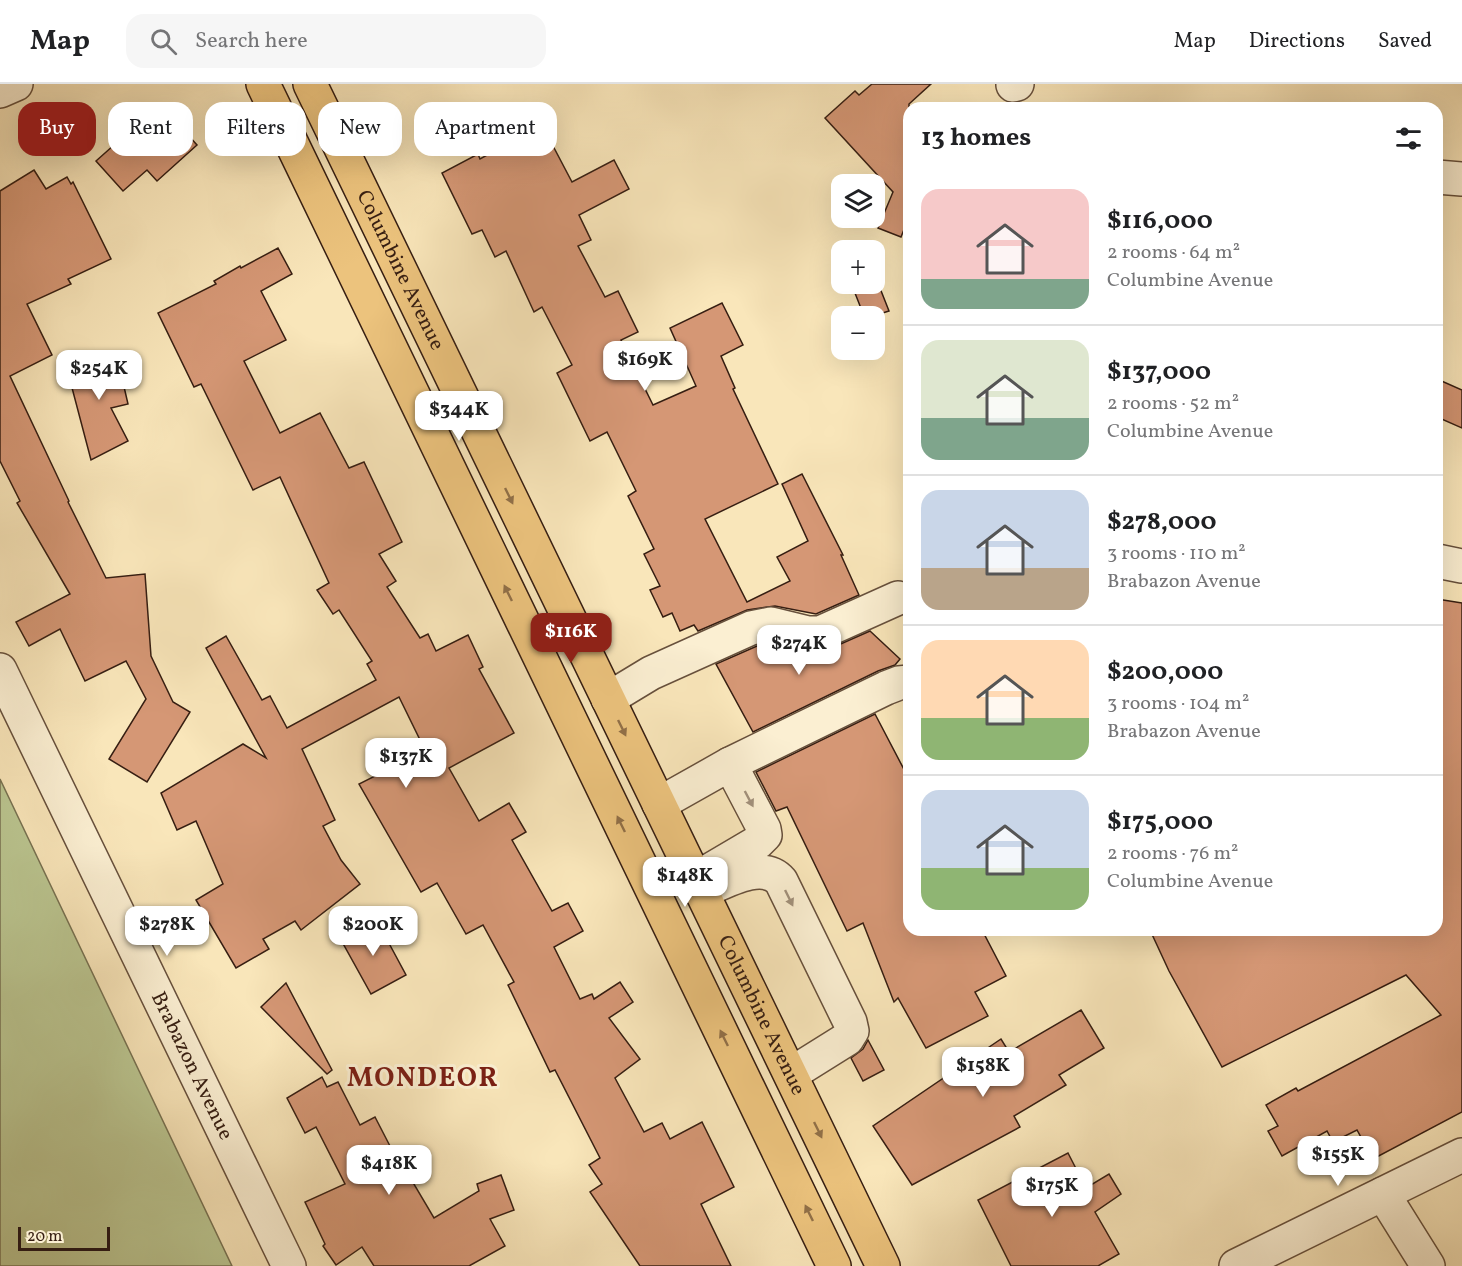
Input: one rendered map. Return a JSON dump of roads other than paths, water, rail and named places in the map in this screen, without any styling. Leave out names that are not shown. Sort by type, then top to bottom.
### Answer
[{"type":"main road","name":"Columbine Avenue","points":[[263,84],[834,1266]]},
{"type":"main road","name":"Columbine Avenue","points":[[310,84],[883,1266]]},
{"type":"main road","points":[[450,474],[489,456]]},
{"type":"main road","points":[[678,940],[715,921]]},
{"type":"street","points":[[0,91],[16,84]]},
{"type":"street","points":[[1443,177],[1462,179]]},
{"type":"street","points":[[1443,562],[1462,566]]},
{"type":"street","points":[[608,699],[651,673],[751,628],[771,624],[808,633],[820,633],[898,598]]},
{"type":"street","name":"Brabazon Avenue","points":[[0,670],[289,1266]]},
{"type":"street","points":[[659,804],[730,764],[886,688],[903,683]]},
{"type":"street","points":[[698,885],[765,835],[730,764]]},
{"type":"street","points":[[698,885],[765,872],[776,875],[781,881],[850,1022],[852,1031],[847,1039],[791,1074]]},
{"type":"street","points":[[1236,1266],[1462,1155]]},
{"type":"street","points":[[1383,1194],[1428,1266]]},
{"type":"district","name":"MONDEOR","points":[[423,1079]]}]
